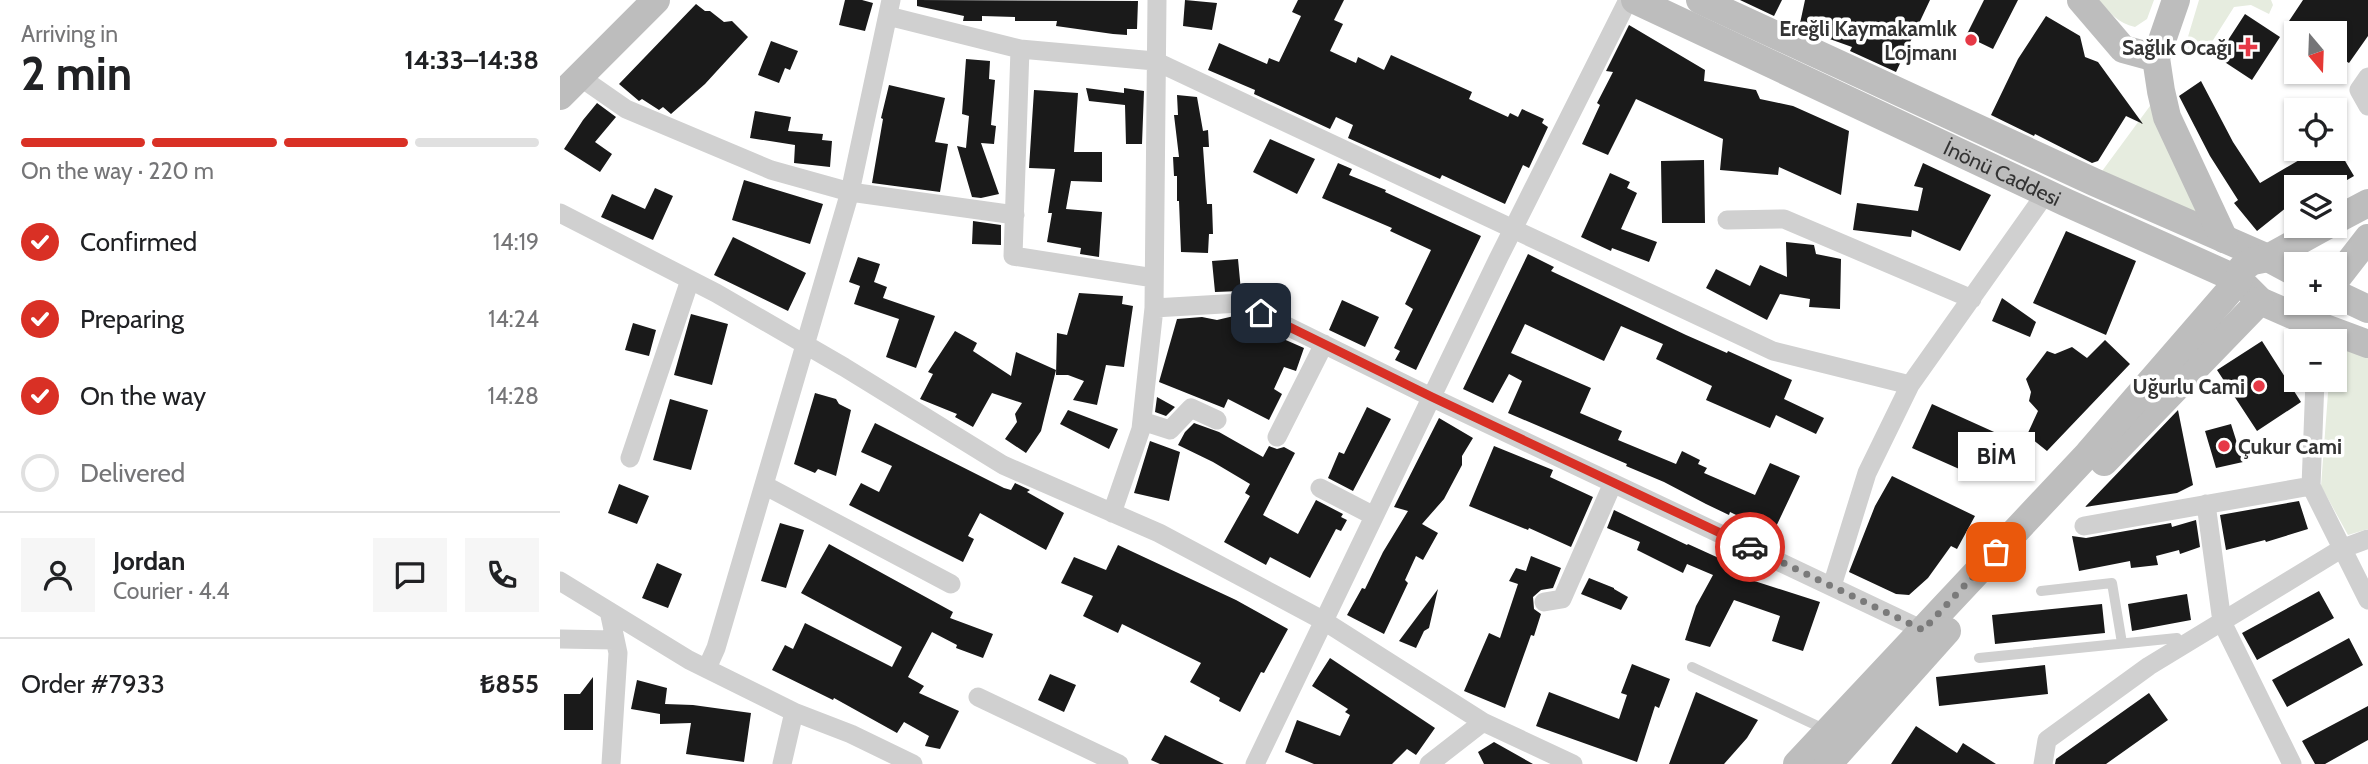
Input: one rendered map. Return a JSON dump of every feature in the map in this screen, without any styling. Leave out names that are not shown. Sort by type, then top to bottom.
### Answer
[{"type":"main road","points":[[570,86],[656,0]]},
{"type":"main road","name":"İnönü Caddesi","points":[[1636,0],[2046,193],[2239,280],[2260,301],[2304,329]]},
{"type":"main road","points":[[1700,0],[2284,267]]},
{"type":"main road","points":[[2081,0],[2123,49],[2156,58]]},
{"type":"main road","points":[[2176,0],[2156,58],[2161,91],[2168,117],[2224,239]]},
{"type":"main road","points":[[2347,214],[2368,203]]},
{"type":"main road","points":[[1797,764],[2088,454],[2239,280],[2242,268],[2304,238]]},
{"type":"main road","points":[[2347,265],[2368,238]]},
{"type":"main road","points":[[2347,299],[2368,309]]},
{"type":"main road","points":[[1828,764],[2052,515],[2260,301]]},
{"type":"main road","name":"İnönü Caddesi","points":[[2347,340],[2368,344]]},
{"type":"street","points":[[1112,513],[1142,421],[1154,308],[1157,0]]},
{"type":"street","points":[[1255,764],[1513,229],[1628,0]]},
{"type":"street","points":[[708,668],[850,192],[890,8],[1020,49],[1155,61],[1773,351],[1910,384]]},
{"type":"street","points":[[1020,49],[1013,256],[1154,278]]},
{"type":"street","points":[[2368,77],[2359,90],[2368,106]]},
{"type":"street","points":[[570,86],[771,170],[850,192],[1015,215]]},
{"type":"street","points":[[1832,586],[1867,473],[1910,384],[2046,193]]},
{"type":"street","points":[[560,213],[690,280],[805,345],[1003,465],[1159,533],[1324,621],[1483,723],[1573,764]]},
{"type":"street","points":[[1727,220],[1784,219],[1972,299]]},
{"type":"street","points":[[630,458],[690,280]]},
{"type":"street","points":[[1154,308],[1240,303],[1923,630]]},
{"type":"street","points":[[1276,436],[1324,344]]},
{"type":"street","points":[[2315,392],[2311,486],[2368,600]]},
{"type":"street","points":[[1142,421],[1170,430],[1191,408],[1217,420]]},
{"type":"street","points":[[1544,602],[1562,599],[1613,483]]},
{"type":"street","points":[[764,485],[951,584]]},
{"type":"street","points":[[2084,526],[2311,486]]},
{"type":"street","points":[[1320,488],[1374,516]]},
{"type":"street","points":[[2206,504],[2222,622],[2292,764]]},
{"type":"street","points":[[2043,764],[2048,740],[2149,666],[2342,549],[2368,539]]},
{"type":"street","points":[[560,581],[689,660],[794,712],[851,734],[913,764]]},
{"type":"street","points":[[609,611],[618,653],[611,764]]},
{"type":"street","points":[[560,639],[614,640]]},
{"type":"street","points":[[978,696],[1119,764]]},
{"type":"street","points":[[782,764],[794,712]]},
{"type":"street","points":[[1429,764],[1483,723]]},
{"type":"lane","points":[[2040,591],[2112,583],[2122,643]]},
{"type":"lane","points":[[1979,658],[2177,638],[2181,647]]},
{"type":"lane","points":[[1692,667],[1828,731]]},
{"type":"shaded area","points":[[2099,0],[2154,0],[2147,19],[2135,27],[2119,20]]},
{"type":"shaded area","points":[[2199,0],[2271,0],[2273,5],[2269,14],[2251,5],[2234,7],[2203,56],[2184,50]]},
{"type":"shaded area","points":[[2161,91],[2224,239],[2094,182]]},
{"type":"shaded area","points":[[2347,346],[2368,354],[2368,529],[2348,535],[2321,486],[2328,392],[2347,392]]},
{"type":"building","points":[[845,0],[873,3],[865,31],[839,25]]},
{"type":"building","points":[[917,0],[1138,1],[1137,29],[1127,29],[1127,35],[1056,26],[1057,21],[1015,21],[1015,17],[982,16],[982,21],[963,21],[964,16],[917,6]]},
{"type":"building","points":[[1185,0],[1217,3],[1212,30],[1183,26]]},
{"type":"building","points":[[1298,0],[1344,0],[1334,20],[1343,24],[1330,51],[1356,63],[1358,57],[1384,70],[1391,55],[1472,92],[1469,99],[1508,117],[1510,113],[1518,117],[1522,109],[1544,119],[1542,123],[1548,127],[1529,168],[1523,165],[1505,204],[1442,175],[1440,179],[1348,138],[1353,125],[1336,117],[1330,129],[1254,94],[1255,90],[1208,70],[1219,43],[1267,64],[1269,58],[1279,62],[1301,16],[1292,12]]},
{"type":"building","points":[[1740,0],[1782,0],[1774,16]]},
{"type":"building","points":[[1805,0],[1930,0],[1896,72],[1850,51],[1852,47],[1799,28]]},
{"type":"building","name":"Ereğli Kaymakamlık Lojmanı","points":[[1984,0],[2018,0],[1993,49],[1966,36]]},
{"type":"building","points":[[2303,0],[2368,0],[2368,36],[2349,63],[2347,21],[2289,21]]},
{"type":"building","points":[[696,4],[724,22],[732,21],[748,37],[705,84],[671,114],[663,107],[659,110],[642,99],[639,101],[619,84]]},
{"type":"building","name":"Sağlık Ocağı","points":[[2245,14],[2280,37],[2252,80],[2217,57]]},
{"type":"building","points":[[2046,16],[2080,36],[2085,57],[2098,62],[2143,124],[2126,116],[2098,161],[2092,163],[1991,115],[2018,59]]},
{"type":"building","points":[[1629,25],[1705,70],[1704,81],[1756,90],[1760,99],[1793,106],[1849,131],[1841,195],[1779,167],[1778,175],[1720,170],[1723,139],[1636,99],[1608,155],[1582,144],[1600,105],[1597,103],[1613,72],[1606,71]]},
{"type":"building","points":[[771,41],[798,51],[790,70],[785,68],[779,83],[758,75]]},
{"type":"building","points":[[966,59],[990,61],[989,79],[995,80],[991,125],[996,126],[994,144],[981,143],[999,194],[981,198],[972,197],[957,146],[966,148],[969,116],[962,114]]},
{"type":"building","points":[[2201,81],[2233,142],[2260,183],[2298,161],[2345,161],[2354,176],[2347,180],[2347,175],[2284,175],[2284,210],[2257,231],[2234,203],[2238,200],[2210,156],[2179,96]]},
{"type":"building","points":[[889,85],[945,98],[935,142],[948,144],[940,192],[872,183],[883,119],[881,118]]},
{"type":"building","points":[[1086,88],[1124,93],[1124,88],[1144,91],[1142,144],[1126,144],[1125,105],[1089,101]]},
{"type":"building","points":[[1034,90],[1078,93],[1074,152],[1102,152],[1102,182],[1071,181],[1066,209],[1102,212],[1099,257],[1080,254],[1081,248],[1047,242],[1052,213],[1048,213],[1055,169],[1029,168]]},
{"type":"building","points":[[1177,95],[1197,97],[1203,131],[1208,130],[1209,147],[1203,147],[1207,204],[1212,204],[1213,234],[1209,234],[1208,253],[1181,252],[1177,176],[1174,176],[1173,157],[1179,157],[1174,115],[1178,115]]},
{"type":"building","points":[[597,103],[616,117],[595,142],[612,154],[600,172],[564,149]]},
{"type":"building","points":[[755,111],[791,117],[788,131],[823,134],[822,140],[832,141],[830,167],[794,163],[795,145],[750,138]]},
{"type":"building","points":[[1270,139],[1315,159],[1297,194],[1253,172]]},
{"type":"building","points":[[1704,160],[1705,223],[1662,223],[1661,161]]},
{"type":"building","points":[[1338,163],[1352,169],[1349,175],[1481,236],[1416,370],[1395,360],[1400,351],[1394,348],[1413,309],[1405,304],[1431,250],[1390,231],[1392,228],[1322,198]]},
{"type":"building","points":[[1923,163],[1991,195],[1960,251],[1912,230],[1911,237],[1853,230],[1857,203],[1918,211],[1923,188],[1914,186]]},
{"type":"building","points":[[1610,173],[1630,182],[1627,188],[1637,193],[1621,229],[1657,242],[1649,262],[1612,248],[1611,251],[1581,237]]},
{"type":"building","points":[[744,180],[823,204],[810,244],[732,220]]},
{"type":"building","points":[[655,188],[673,196],[653,240],[601,217],[612,194],[645,209]]},
{"type":"building","points":[[973,221],[1001,225],[1001,245],[972,244]]},
{"type":"building","points":[[2066,231],[2136,261],[2106,335],[2033,303]]},
{"type":"building","points":[[733,237],[806,273],[788,311],[714,275]]},
{"type":"building","points":[[1786,242],[1814,245],[1816,254],[1841,259],[1840,309],[1809,307],[1810,299],[1780,294],[1767,320],[1706,288],[1716,269],[1750,286],[1760,265],[1787,277]]},
{"type":"building","points":[[1528,254],[1554,267],[1551,271],[1686,335],[1792,380],[1784,399],[1824,418],[1816,434],[1776,415],[1770,428],[1706,400],[1712,386],[1656,359],[1663,344],[1621,326],[1604,361],[1525,324],[1511,353],[1591,388],[1580,413],[1622,431],[1618,440],[1676,464],[1682,451],[1700,460],[1698,464],[1707,468],[1704,473],[1755,495],[1770,463],[1800,476],[1773,533],[1730,512],[1729,515],[1626,466],[1627,464],[1508,413],[1522,381],[1509,374],[1493,403],[1463,389]]},
{"type":"building","points":[[858,257],[880,264],[874,282],[887,287],[883,298],[935,316],[916,368],[886,357],[899,319],[854,304],[860,286],[849,282]]},
{"type":"building","points":[[1238,259],[1241,291],[1215,292],[1212,261]]},
{"type":"building","points":[[1079,293],[1123,296],[1122,304],[1133,306],[1124,367],[1106,365],[1097,405],[1073,400],[1084,381],[1068,375],[1056,375],[1057,333],[1067,335]]},
{"type":"building","points":[[2002,298],[2036,322],[2030,337],[1992,321]]},
{"type":"building","points":[[1342,300],[1379,317],[1365,347],[1329,330]]},
{"type":"building","points":[[691,314],[728,324],[712,385],[674,375]]},
{"type":"building","points":[[1234,316],[1272,336],[1304,348],[1296,371],[1284,367],[1274,389],[1282,394],[1269,420],[1228,399],[1224,408],[1159,382],[1177,319],[1202,317],[1217,320]]},
{"type":"building","points":[[633,323],[656,330],[649,356],[625,350]]},
{"type":"building","points":[[955,331],[977,343],[973,351],[1011,376],[1016,352],[1056,370],[1041,431],[1026,453],[1005,439],[1017,422],[1015,414],[1022,403],[992,393],[973,427],[955,417],[957,414],[920,399],[933,374],[928,372]]},
{"type":"building","points":[[2105,340],[2130,364],[2047,451],[2027,435],[2038,411],[2029,401],[2031,392],[2026,379],[2047,351],[2055,354],[2072,347],[2087,358]]},
{"type":"building","name":"Uğurlu Cami","points":[[2262,341],[2284,375],[2284,392],[2295,392],[2301,402],[2257,431],[2217,370]]},
{"type":"building","points":[[815,393],[836,399],[839,404],[851,410],[836,476],[818,469],[815,473],[794,464]]},
{"type":"building","points":[[1157,397],[1175,407],[1166,416],[1155,412]]},
{"type":"building","points":[[670,399],[708,410],[691,470],[653,460]]},
{"type":"building","points":[[1932,404],[2003,436],[1984,480],[1912,448]]},
{"type":"building","points":[[1367,407],[1391,419],[1353,491],[1328,478],[1339,452],[1344,454]]},
{"type":"building","points":[[1068,410],[1118,429],[1109,449],[1060,424]]},
{"type":"building","points":[[2178,410],[2193,485],[2177,493],[2085,507]]},
{"type":"building","points":[[1439,418],[1473,438],[1462,456],[1462,465],[1444,499],[1422,524],[1438,533],[1423,560],[1416,556],[1405,580],[1408,583],[1384,634],[1347,615],[1362,588],[1365,589],[1408,511],[1394,507]]},
{"type":"building","points":[[875,423],[1004,488],[1011,490],[1015,483],[1030,490],[1027,492],[1064,513],[1046,550],[980,513],[968,536],[974,539],[963,562],[849,505],[861,483],[879,492],[892,466],[861,452]]},
{"type":"building","points":[[1194,423],[1219,432],[1263,457],[1269,446],[1277,449],[1284,447],[1295,453],[1263,515],[1298,534],[1316,500],[1343,514],[1341,517],[1347,520],[1341,531],[1336,529],[1310,578],[1270,557],[1266,565],[1224,542],[1250,496],[1245,493],[1250,484],[1178,445]]},
{"type":"building","name":"Çukur Cami","points":[[2231,424],[2243,462],[2216,468],[2205,431]]},
{"type":"building","points":[[1150,441],[1180,452],[1169,501],[1134,493]]},
{"type":"building","points":[[1494,446],[1553,470],[1550,477],[1593,497],[1571,547],[1469,506]]},
{"type":"building","points":[[1892,476],[1975,516],[1957,549],[1951,546],[1928,578],[1909,595],[1896,594],[1849,572],[1875,506]]},
{"type":"building","points":[[619,484],[649,496],[637,524],[608,513]]},
{"type":"building","points":[[2299,501],[2308,529],[2266,542],[2265,540],[2226,550],[2220,515]]},
{"type":"building","points":[[1614,510],[1687,545],[1721,559],[1722,557],[1748,566],[1742,577],[1820,602],[1803,651],[1772,641],[1780,616],[1734,600],[1710,647],[1685,640],[1696,606],[1713,575],[1687,564],[1683,573],[1637,550],[1640,542],[1607,528]]},
{"type":"building","points":[[2196,520],[2200,547],[2180,554],[2179,550],[2156,556],[2158,565],[2131,568],[2130,561],[2079,571],[2072,536],[2086,538],[2171,523],[2172,527]]},
{"type":"building","points":[[780,523],[804,530],[786,588],[761,581]]},
{"type":"building","points":[[829,544],[953,612],[950,618],[993,634],[983,658],[956,648],[957,645],[932,632],[908,677],[924,686],[919,693],[959,711],[940,749],[925,746],[929,736],[904,722],[897,733],[834,698],[833,700],[772,670],[785,645],[793,649],[805,623],[892,667],[902,647],[801,593]]},
{"type":"building","points":[[1118,545],[1236,600],[1288,629],[1240,712],[1190,682],[1201,663],[1122,624],[1118,633],[1083,616],[1093,596],[1061,583],[1074,557],[1106,570]]},
{"type":"building","points":[[1531,556],[1561,568],[1553,588],[1541,590],[1533,597],[1534,609],[1541,614],[1505,708],[1464,691],[1489,633],[1500,638],[1518,584],[1509,581],[1516,568],[1526,571]]},
{"type":"building","points":[[657,563],[682,574],[668,608],[642,598]]},
{"type":"building","points":[[1589,578],[1628,597],[1621,610],[1581,594]]},
{"type":"building","points":[[1438,589],[1429,628],[1424,631],[1416,648],[1399,641]]},
{"type":"building","points":[[2319,591],[2334,618],[2257,660],[2242,633]]},
{"type":"building","points":[[2187,594],[2191,620],[2132,631],[2128,604]]},
{"type":"building","points":[[2102,604],[2105,633],[1995,644],[1992,615]]},
{"type":"building","points":[[2349,638],[2363,665],[2287,707],[2272,680]]},
{"type":"building","points":[[1330,658],[1435,728],[1416,755],[1407,749],[1392,764],[1314,764],[1285,752],[1297,720],[1340,736],[1350,715],[1345,712],[1348,709],[1312,686]]},
{"type":"building","points":[[1632,664],[1670,679],[1659,708],[1655,706],[1637,762],[1536,726],[1549,692],[1619,719],[1627,695],[1621,693]]},
{"type":"building","points":[[2045,665],[2048,694],[1939,706],[1936,677]]},
{"type":"building","points":[[1050,674],[1076,685],[1064,712],[1038,700]]},
{"type":"building","points":[[593,677],[593,730],[564,730],[564,694],[580,694]]},
{"type":"building","points":[[637,680],[667,688],[665,704],[751,713],[744,762],[686,754],[691,723],[660,724],[660,714],[631,709]]},
{"type":"building","points":[[1696,692],[1758,720],[1747,738],[1724,764],[1669,764]]},
{"type":"building","points":[[2149,693],[2168,720],[2106,764],[2055,764],[2056,759]]},
{"type":"building","points":[[2368,706],[2368,740],[2325,764],[2315,764],[2302,741]]},
{"type":"building","points":[[1916,726],[1957,753],[1963,743],[1996,764],[1891,764]]},
{"type":"building","points":[[1165,735],[1224,764],[1160,764],[1151,760]]},
{"type":"building","points":[[1494,742],[1533,764],[1484,764],[1478,752]]},
{"type":"way so far","points":[[1750,547],[1923,630],[1996,552]]},
{"type":"place","name":"Ereğli Kaymakamlık Lojmanı","points":[[1971,40]]},
{"type":"place","name":"Sağlık Ocağı","points":[[2248,47]]},
{"type":"place","name":"Uğurlu Cami","points":[[2259,386]]},
{"type":"place","name":"Çukur Cami","points":[[2224,446]]},
{"type":"place","name":"BİM","points":[[1996,552]]},
{"type":"route","points":[[1261,313],[1750,547]]}]
